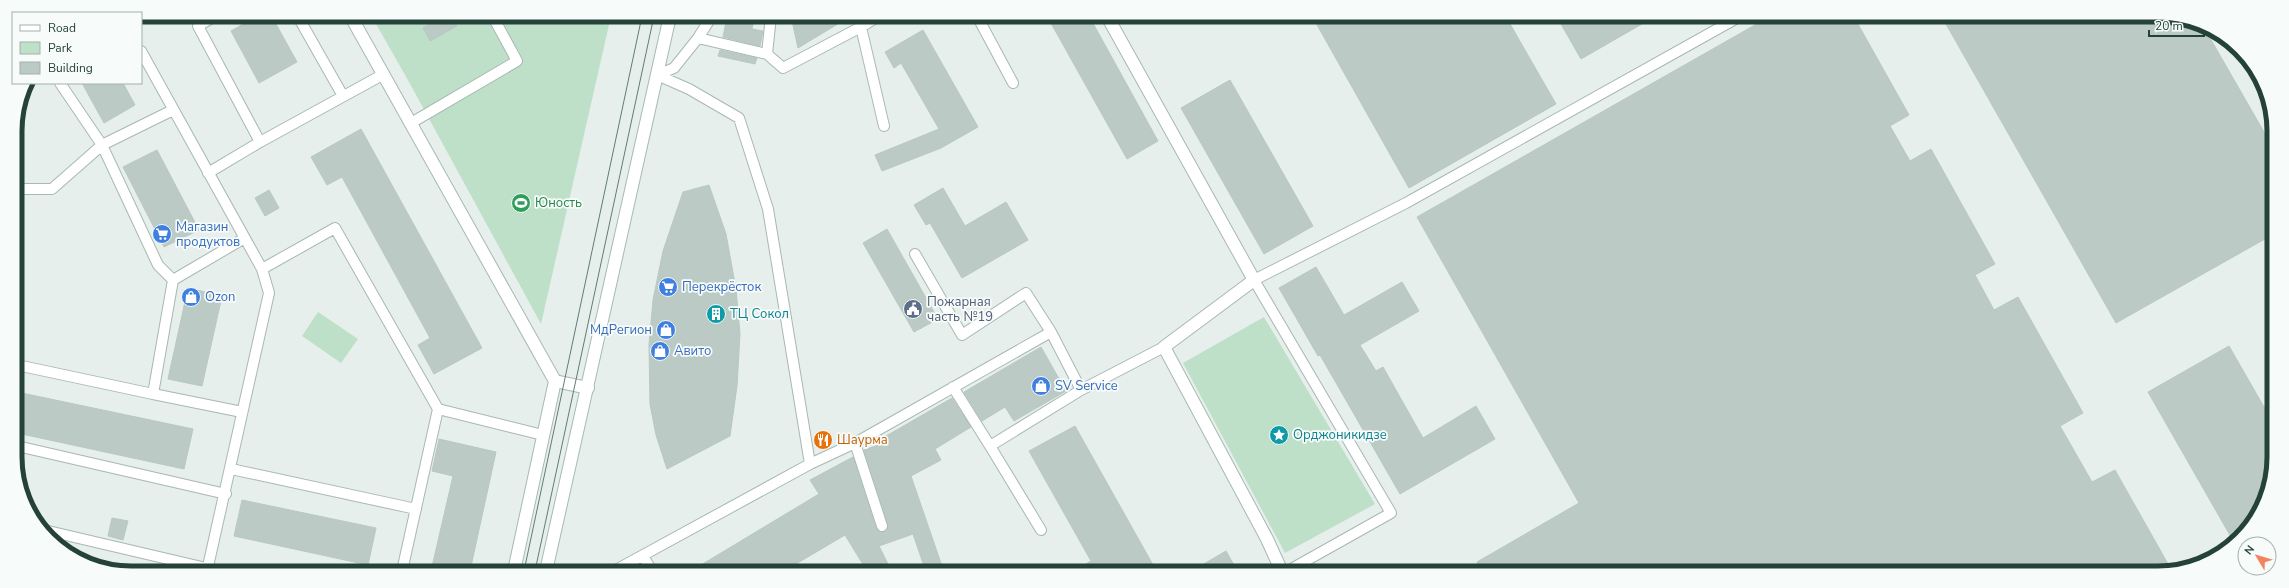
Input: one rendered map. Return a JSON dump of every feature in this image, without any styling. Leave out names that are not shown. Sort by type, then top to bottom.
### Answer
[{"type":"street","points":[[354,22],[555,381],[515,566]]},
{"type":"street","points":[[547,566],[588,388],[656,75],[672,22]]},
{"type":"street","points":[[1111,22],[1254,280],[1164,347],[1267,539],[1285,566]]},
{"type":"street","points":[[555,381],[588,388]]},
{"type":"lane","points":[[205,22],[198,26],[260,142]]},
{"type":"lane","points":[[301,22],[344,96]]},
{"type":"lane","points":[[411,123],[518,61],[496,22]]},
{"type":"lane","points":[[656,75],[674,68],[698,38],[708,22]]},
{"type":"lane","points":[[767,54],[770,22]]},
{"type":"lane","points":[[698,38],[767,54],[783,68],[869,22]]},
{"type":"lane","points":[[980,22],[1012,82]]},
{"type":"lane","points":[[1295,566],[1391,513],[1254,280],[1406,203],[1730,22]]},
{"type":"lane","points":[[861,27],[884,126]]},
{"type":"lane","points":[[142,53],[243,239],[262,269],[270,294],[242,412],[226,494],[209,566]]},
{"type":"lane","points":[[208,173],[260,142],[384,74]]},
{"type":"lane","points":[[656,75],[689,89],[739,118],[768,209],[810,464]]},
{"type":"lane","points":[[61,84],[102,145],[158,265],[173,280]]},
{"type":"lane","points":[[22,189],[52,189],[102,145],[173,110]]},
{"type":"lane","points":[[262,269],[335,228],[438,409],[403,566]]},
{"type":"lane","points":[[153,394],[173,280],[243,239]]},
{"type":"lane","points":[[915,254],[962,335],[1026,293],[1051,332],[1081,390]]},
{"type":"lane","points":[[624,566],[810,464],[855,443],[1051,332]]},
{"type":"lane","points":[[990,446],[1081,390],[1164,347]]},
{"type":"lane","points":[[22,366],[242,412]]},
{"type":"lane","points":[[953,387],[1041,530]]},
{"type":"lane","points":[[438,409],[543,435]]},
{"type":"lane","points":[[855,443],[882,526]]},
{"type":"lane","points":[[22,447],[226,494]]},
{"type":"lane","points":[[231,469],[416,509]]},
{"type":"lane","points":[[52,532],[192,566]]},
{"type":"lane","points":[[643,556],[649,566]]},
{"type":"green space","name":"Юность","points":[[375,22],[610,22],[541,324]]},
{"type":"green space","points":[[318,312],[358,339],[341,363],[302,336]]},
{"type":"green space","points":[[1264,317],[1375,504],[1285,553],[1183,363]]},
{"type":"building","points":[[247,22],[275,22],[297,62],[259,83],[231,31]]},
{"type":"building","points":[[433,22],[454,22],[457,26],[430,41],[423,28]]},
{"type":"building","points":[[726,22],[753,22],[752,29],[763,31],[760,46],[723,37]]},
{"type":"building","points":[[792,22],[841,22],[798,48]]},
{"type":"building","points":[[1050,22],[1092,22],[1158,141],[1127,159]]},
{"type":"building","points":[[1315,22],[1509,22],[1556,104],[1409,188]]},
{"type":"building","points":[[1560,22],[1645,22],[1581,59]]},
{"type":"building","points":[[1760,22],[1857,22],[1909,115],[1890,126],[1910,161],[1931,149],[1995,264],[1975,275],[1994,310],[2018,297],[2083,413],[2060,426],[2092,482],[2115,470],[2169,565],[1479,566],[1477,562],[1579,503],[1417,217]]},
{"type":"building","points":[[1945,22],[2165,22],[2200,30],[2208,34],[2267,137],[2267,238],[2116,323]]},
{"type":"building","points":[[923,30],[978,127],[941,148],[882,171],[875,155],[939,129],[901,63],[894,68],[885,52]]},
{"type":"building","points":[[720,50],[757,58],[755,64],[718,56]]},
{"type":"building","points":[[1230,80],[1313,226],[1264,254],[1181,108]]},
{"type":"building","points":[[83,84],[124,84],[135,105],[104,123]]},
{"type":"building","points":[[361,129],[482,348],[434,374],[418,345],[430,338],[342,177],[327,185],[311,157]]},
{"type":"building","points":[[157,150],[199,230],[164,247],[123,167]]},
{"type":"building","points":[[709,185],[726,234],[736,289],[740,334],[737,386],[730,436],[667,469],[656,435],[650,404],[649,345],[653,300],[663,251],[683,192]]},
{"type":"building","points":[[943,188],[965,226],[1006,202],[1028,240],[962,278],[930,223],[926,225],[914,205]]},
{"type":"building","points":[[269,190],[279,208],[265,216],[255,198]]},
{"type":"building","points":[[887,229],[938,319],[914,332],[863,243]]},
{"type":"building","points":[[1316,267],[1344,315],[1402,282],[1419,311],[1360,345],[1376,371],[1383,367],[1423,438],[1476,406],[1495,439],[1400,494],[1320,355],[1318,356],[1279,288]]},
{"type":"building","points":[[188,288],[222,296],[202,386],[168,379]]},
{"type":"building","points":[[2229,346],[2267,412],[2267,457],[2265,478],[2259,499],[2249,518],[2231,538],[2148,392]]},
{"type":"building","points":[[1041,347],[1066,391],[1014,421],[1005,407],[982,421],[964,392]]},
{"type":"building","points":[[22,393],[193,429],[184,469],[22,434]]},
{"type":"building","points":[[952,398],[971,427],[935,449],[941,460],[911,476],[942,566],[924,566],[913,534],[879,546],[889,566],[864,566],[845,535],[792,566],[699,566],[819,494],[810,480],[853,457],[876,528],[880,532],[887,531],[888,524],[864,450],[883,443],[881,439]]},
{"type":"building","points":[[1075,426],[1154,566],[1083,566],[1091,561],[1029,451]]},
{"type":"building","points":[[439,439],[496,452],[471,566],[432,566],[453,476],[432,471]]},
{"type":"building","points":[[242,500],[376,528],[368,565],[234,536]]},
{"type":"building","points":[[112,518],[128,521],[123,540],[108,536]]},
{"type":"building","points":[[1226,551],[1235,566],[1200,566]]},
{"type":"tram line","points":[[525,566],[641,22]]},
{"type":"tram line","points":[[536,566],[653,22]]},
{"type":"place","name":"Юность","points":[[521,203]]},
{"type":"place","name":"Магазин продуктов","points":[[162,234]]},
{"type":"place","name":"Перекрёсток","points":[[668,287]]},
{"type":"place","name":"Ozon","points":[[191,297]]},
{"type":"place","name":"Пожарная часть №19","points":[[913,309]]},
{"type":"place","name":"ТЦ Сокол","points":[[716,314]]},
{"type":"place","name":"МдРегион","points":[[666,330]]},
{"type":"place","name":"Авито","points":[[660,351]]},
{"type":"place","name":"SV Service","points":[[1041,386]]},
{"type":"place","name":"Орджоникидзе","points":[[1279,435]]},
{"type":"place","name":"Шаурма","points":[[823,440]]}]
